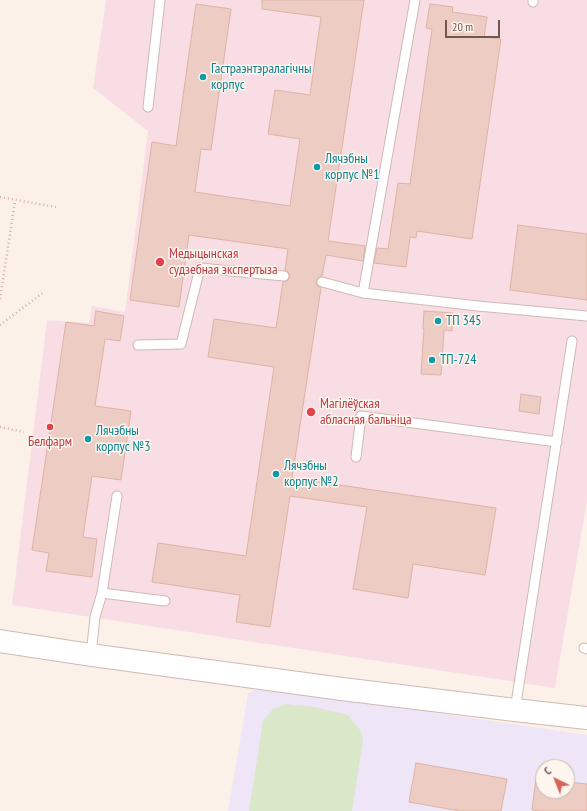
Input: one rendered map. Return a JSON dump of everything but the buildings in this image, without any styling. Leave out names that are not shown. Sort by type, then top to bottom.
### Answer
[{"type":"main road","points":[[0,641],[91,655],[342,689],[587,718]]},
{"type":"lane","points":[[148,107],[160,0]]},
{"type":"lane","points":[[363,293],[415,0]]},
{"type":"lane","points":[[138,345],[181,344],[200,268],[284,276]]},
{"type":"lane","points":[[322,282],[363,293],[587,316]]},
{"type":"lane","points":[[515,710],[572,341]]},
{"type":"lane","points":[[356,457],[361,416],[557,442]]},
{"type":"lane","points":[[91,655],[95,617],[102,593],[117,496]]},
{"type":"lane","points":[[102,593],[165,601]]},
{"type":"path","points":[[0,197],[15,201],[56,207]]},
{"type":"path","points":[[0,299],[15,201]]},
{"type":"path","points":[[0,325],[44,292]]},
{"type":"path","points":[[0,428],[24,432]]},
{"type":"shaded area","name":"Магілёўская абласная бальніца","points":[[106,0],[587,0],[587,500],[555,688],[12,605],[47,320],[89,323],[92,306],[125,312],[148,131],[93,88]]},
{"type":"shaded area","points":[[258,687],[587,735],[587,811],[228,811],[248,694]]},
{"type":"green space","points":[[285,704],[314,707],[348,715],[360,730],[363,740],[352,811],[249,811],[263,721],[273,709]]},
{"type":"place","name":"Гастраэнтэралагічны корпус","points":[[203,77]]},
{"type":"place","name":"Лячэбны корпус №1","points":[[317,167]]},
{"type":"place","name":"Медыцынская судзебная экспертыза","points":[[160,262]]},
{"type":"place","name":"ТП 345","points":[[438,321]]},
{"type":"place","name":"ТП-724","points":[[432,360]]},
{"type":"place","name":"Магілёўская абласная бальніца","points":[[311,412]]},
{"type":"place","name":"Белфарм","points":[[50,427]]},
{"type":"place","name":"Лячэбны корпус №3","points":[[88,439]]},
{"type":"place","name":"Лячэбны корпус №2","points":[[276,474]]}]
